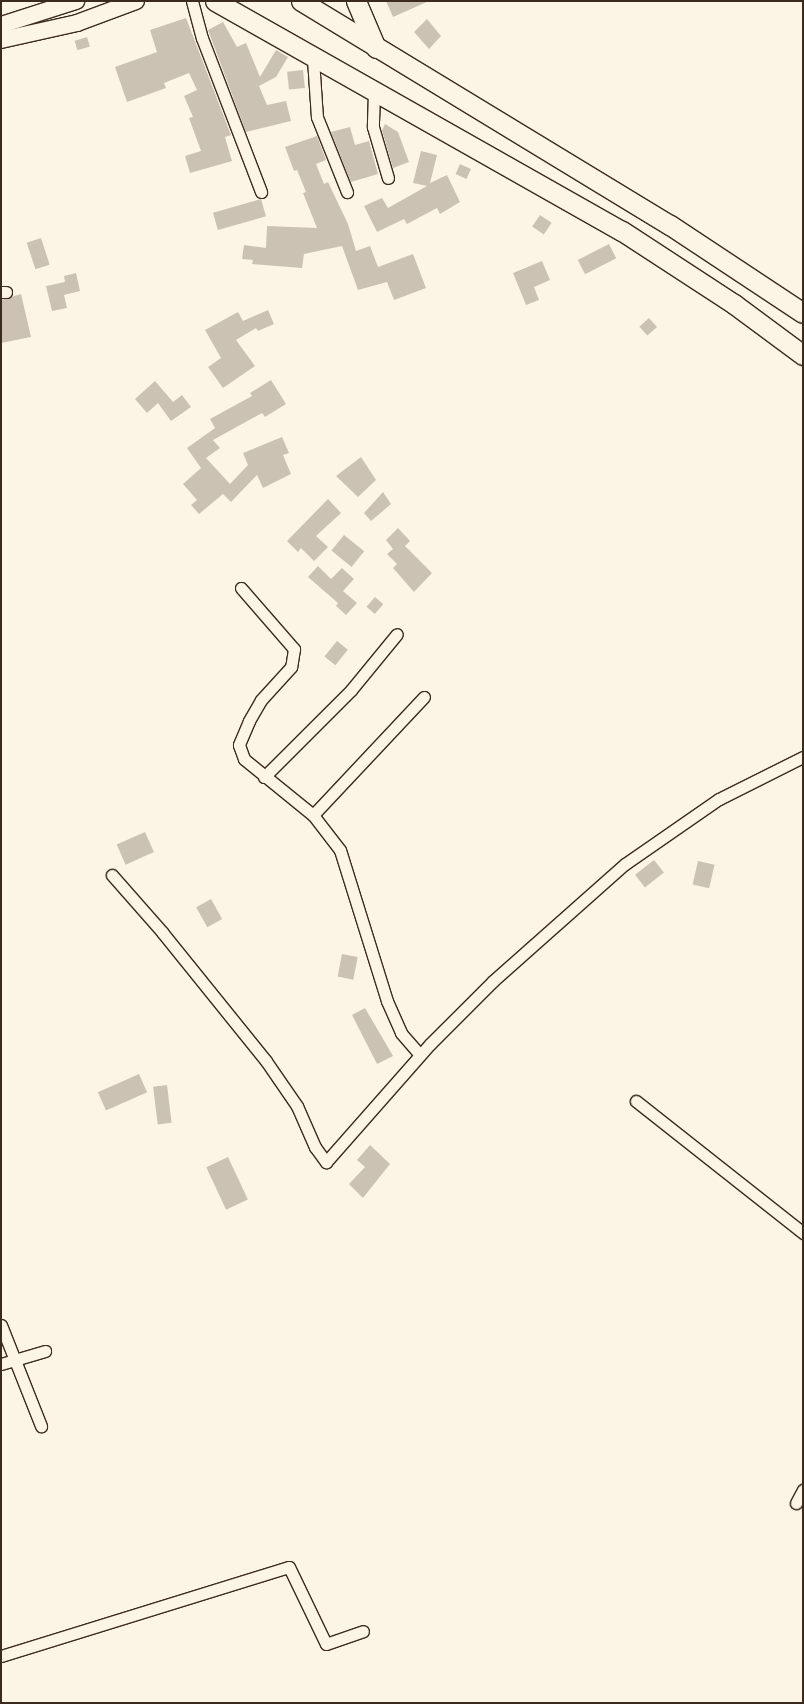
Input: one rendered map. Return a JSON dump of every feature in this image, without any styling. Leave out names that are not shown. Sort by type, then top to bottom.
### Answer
[{"type":"highway","points":[[215,1],[313,59],[622,231],[734,304],[803,355]]},
{"type":"highway","points":[[301,1],[670,226],[803,313]]},
{"type":"highway","points":[[356,1],[376,48]]},
{"type":"main road","points":[[1,25],[76,1]]},
{"type":"main road","points":[[1,40],[77,23],[136,1]]},
{"type":"street","points":[[192,1],[202,38],[261,192]]},
{"type":"street","points":[[313,59],[317,118],[347,192]]},
{"type":"street","points":[[374,93],[373,127],[388,178]]},
{"type":"street","points":[[241,588],[294,650],[291,667],[261,700],[239,745],[244,759],[312,815],[340,850],[387,1001],[401,1033],[420,1054]]},
{"type":"street","points":[[264,777],[357,684],[397,634]]},
{"type":"street","points":[[312,815],[424,697]]},
{"type":"street","points":[[112,875],[162,932],[266,1061],[296,1106],[315,1147],[326,1162],[420,1054],[494,981],[640,852],[719,799],[803,757]]},
{"type":"street","points":[[636,1101],[803,1233]]},
{"type":"street","points":[[1,1325],[41,1426]]},
{"type":"street","points":[[1,1364],[45,1351]]},
{"type":"street","points":[[796,1503],[803,1490]]},
{"type":"street","points":[[1,1656],[288,1568],[326,1644],[363,1631]]},
{"type":"building","points":[[386,1],[429,1],[393,17]]},
{"type":"building","points":[[186,18],[231,135],[225,137],[232,161],[190,173],[185,156],[201,151],[189,118],[193,117],[184,96],[197,90],[189,73],[164,83],[166,88],[127,102],[115,67],[157,52],[150,30]]},
{"type":"building","points":[[427,19],[441,36],[429,49],[414,32]]},
{"type":"building","points":[[223,22],[237,47],[246,43],[260,77],[276,50],[288,57],[276,77],[259,86],[267,105],[286,101],[291,121],[246,132],[208,30]]},
{"type":"building","points":[[87,37],[90,47],[77,50],[75,41]]},
{"type":"building","points":[[303,70],[305,88],[289,90],[287,72]]},
{"type":"building","points":[[385,124],[398,132],[409,162],[393,168],[382,130]]},
{"type":"building","points":[[350,127],[355,145],[369,141],[378,174],[351,182],[331,132]]},
{"type":"building","points":[[317,136],[326,160],[316,164],[324,184],[328,182],[348,224],[356,251],[370,246],[378,267],[413,254],[426,288],[394,300],[387,282],[358,290],[342,246],[304,254],[302,268],[252,264],[253,260],[242,259],[244,245],[266,248],[267,226],[317,228],[303,193],[306,192],[297,170],[294,171],[285,147]]},
{"type":"building","points":[[421,151],[437,155],[430,183],[447,175],[460,202],[440,214],[437,208],[407,224],[404,219],[377,232],[364,206],[382,198],[388,208],[427,186],[413,183]]},
{"type":"building","points":[[460,164],[471,169],[466,179],[456,174]]},
{"type":"building","points":[[261,199],[266,216],[218,230],[213,213]]},
{"type":"building","points":[[540,215],[552,223],[544,234],[532,227]]},
{"type":"building","points":[[41,238],[50,265],[35,269],[27,243]]},
{"type":"building","points":[[609,244],[616,258],[585,274],[578,260]]},
{"type":"building","points":[[542,261],[550,280],[534,287],[539,300],[526,305],[513,273]]},
{"type":"building","points":[[76,273],[80,291],[64,295],[67,308],[52,311],[46,286],[65,282],[64,276]]},
{"type":"building","points":[[21,294],[31,337],[1,343],[1,300]]},
{"type":"building","points":[[268,310],[274,324],[258,331],[256,328],[236,340],[255,366],[223,388],[208,367],[221,358],[205,330],[238,312],[243,321]]},
{"type":"building","points":[[649,318],[657,327],[647,336],[639,327]]},
{"type":"building","points":[[271,380],[286,404],[265,417],[262,413],[213,440],[220,448],[206,458],[230,484],[248,465],[243,453],[282,437],[289,453],[283,455],[291,474],[263,488],[257,475],[231,502],[223,494],[199,514],[191,505],[197,500],[183,484],[201,468],[187,448],[215,428],[210,419],[252,396],[250,393]]},
{"type":"building","points":[[155,381],[173,402],[182,395],[191,407],[171,421],[158,403],[147,413],[135,399]]},
{"type":"building","points":[[361,457],[376,480],[358,497],[336,476]]},
{"type":"building","points":[[383,492],[391,504],[371,521],[364,513]]},
{"type":"building","points":[[328,499],[341,513],[316,536],[328,547],[314,561],[301,548],[298,552],[287,541]]},
{"type":"building","points":[[398,528],[410,541],[405,546],[432,573],[414,592],[393,568],[397,564],[387,554],[393,549],[386,540]]},
{"type":"building","points":[[344,535],[364,551],[352,567],[331,551]]},
{"type":"building","points":[[318,566],[331,579],[342,568],[354,579],[343,591],[357,603],[346,615],[336,606],[338,603],[308,577]]},
{"type":"building","points":[[375,597],[383,604],[375,614],[366,607]]},
{"type":"building","points":[[337,641],[348,650],[335,665],[324,657]]},
{"type":"building","points":[[145,832],[154,852],[126,865],[117,845]]},
{"type":"building","points":[[654,860],[664,873],[645,887],[635,875]]},
{"type":"building","points":[[698,861],[715,865],[709,888],[693,884]]},
{"type":"building","points":[[211,899],[222,919],[207,927],[196,907]]},
{"type":"building","points":[[342,954],[358,957],[353,980],[338,977]]},
{"type":"building","points":[[365,1008],[393,1056],[377,1064],[352,1015]]},
{"type":"building","points":[[139,1074],[147,1092],[106,1111],[98,1092]]},
{"type":"building","points":[[167,1085],[172,1123],[158,1124],[153,1087]]},
{"type":"building","points":[[370,1145],[390,1164],[363,1198],[349,1184],[365,1167],[357,1160]]},
{"type":"building","points":[[228,1157],[248,1200],[226,1210],[206,1167]]}]
